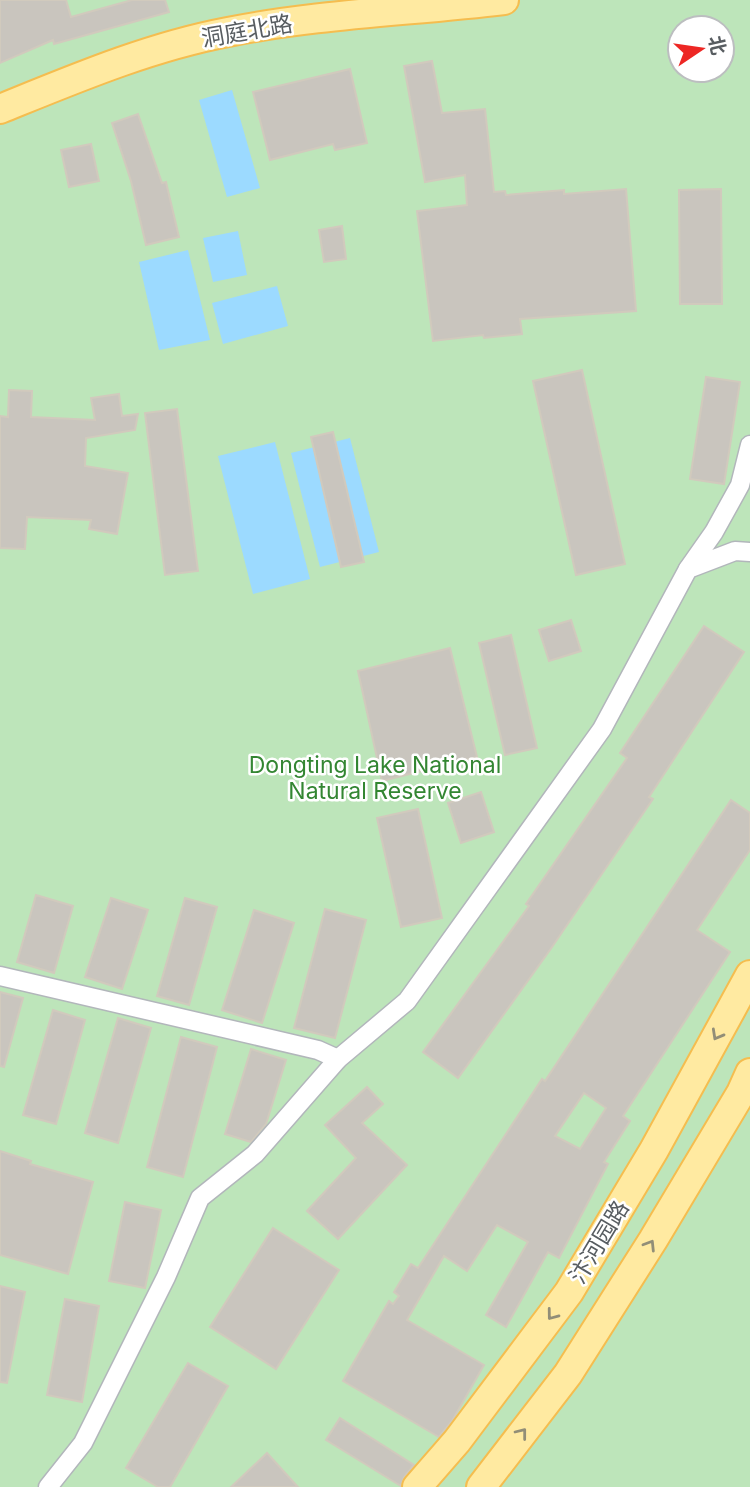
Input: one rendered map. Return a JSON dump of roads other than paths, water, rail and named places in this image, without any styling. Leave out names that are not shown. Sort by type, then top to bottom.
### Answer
[{"type":"main road","name":"洞庭北路","points":[[0,98],[122,50],[211,25],[320,8],[404,0]]},
{"type":"main road","name":"洞庭北路","points":[[0,109],[111,64],[227,32],[323,18],[504,0]]},
{"type":"main road","name":"汴河园路","points":[[417,1487],[457,1441],[569,1293],[654,1150],[750,975]]},
{"type":"main road","name":"汴河园路","points":[[481,1487],[568,1374],[653,1240],[741,1093],[750,1073]]},
{"type":"street","points":[[48,1487],[83,1443],[166,1277],[200,1198],[255,1154],[338,1059],[407,1001],[601,729],[688,569],[714,532],[740,485],[750,444]]},
{"type":"street","points":[[688,569],[735,551],[750,552]]},
{"type":"street","points":[[0,976],[318,1050],[338,1059]]},
{"type":"water","points":[[232,90],[260,188],[227,197],[199,100]]},
{"type":"water","points":[[238,231],[247,275],[213,282],[203,238]]},
{"type":"water","points":[[188,250],[210,340],[159,350],[139,262]]},
{"type":"water","points":[[277,286],[288,326],[223,344],[212,303]]},
{"type":"water","points":[[350,438],[379,552],[320,567],[291,453]]},
{"type":"water","points":[[275,442],[310,579],[253,594],[218,456]]},
{"type":"park label","name":"Dongting Lake National Natural Reserve","points":[[375,778]]}]
